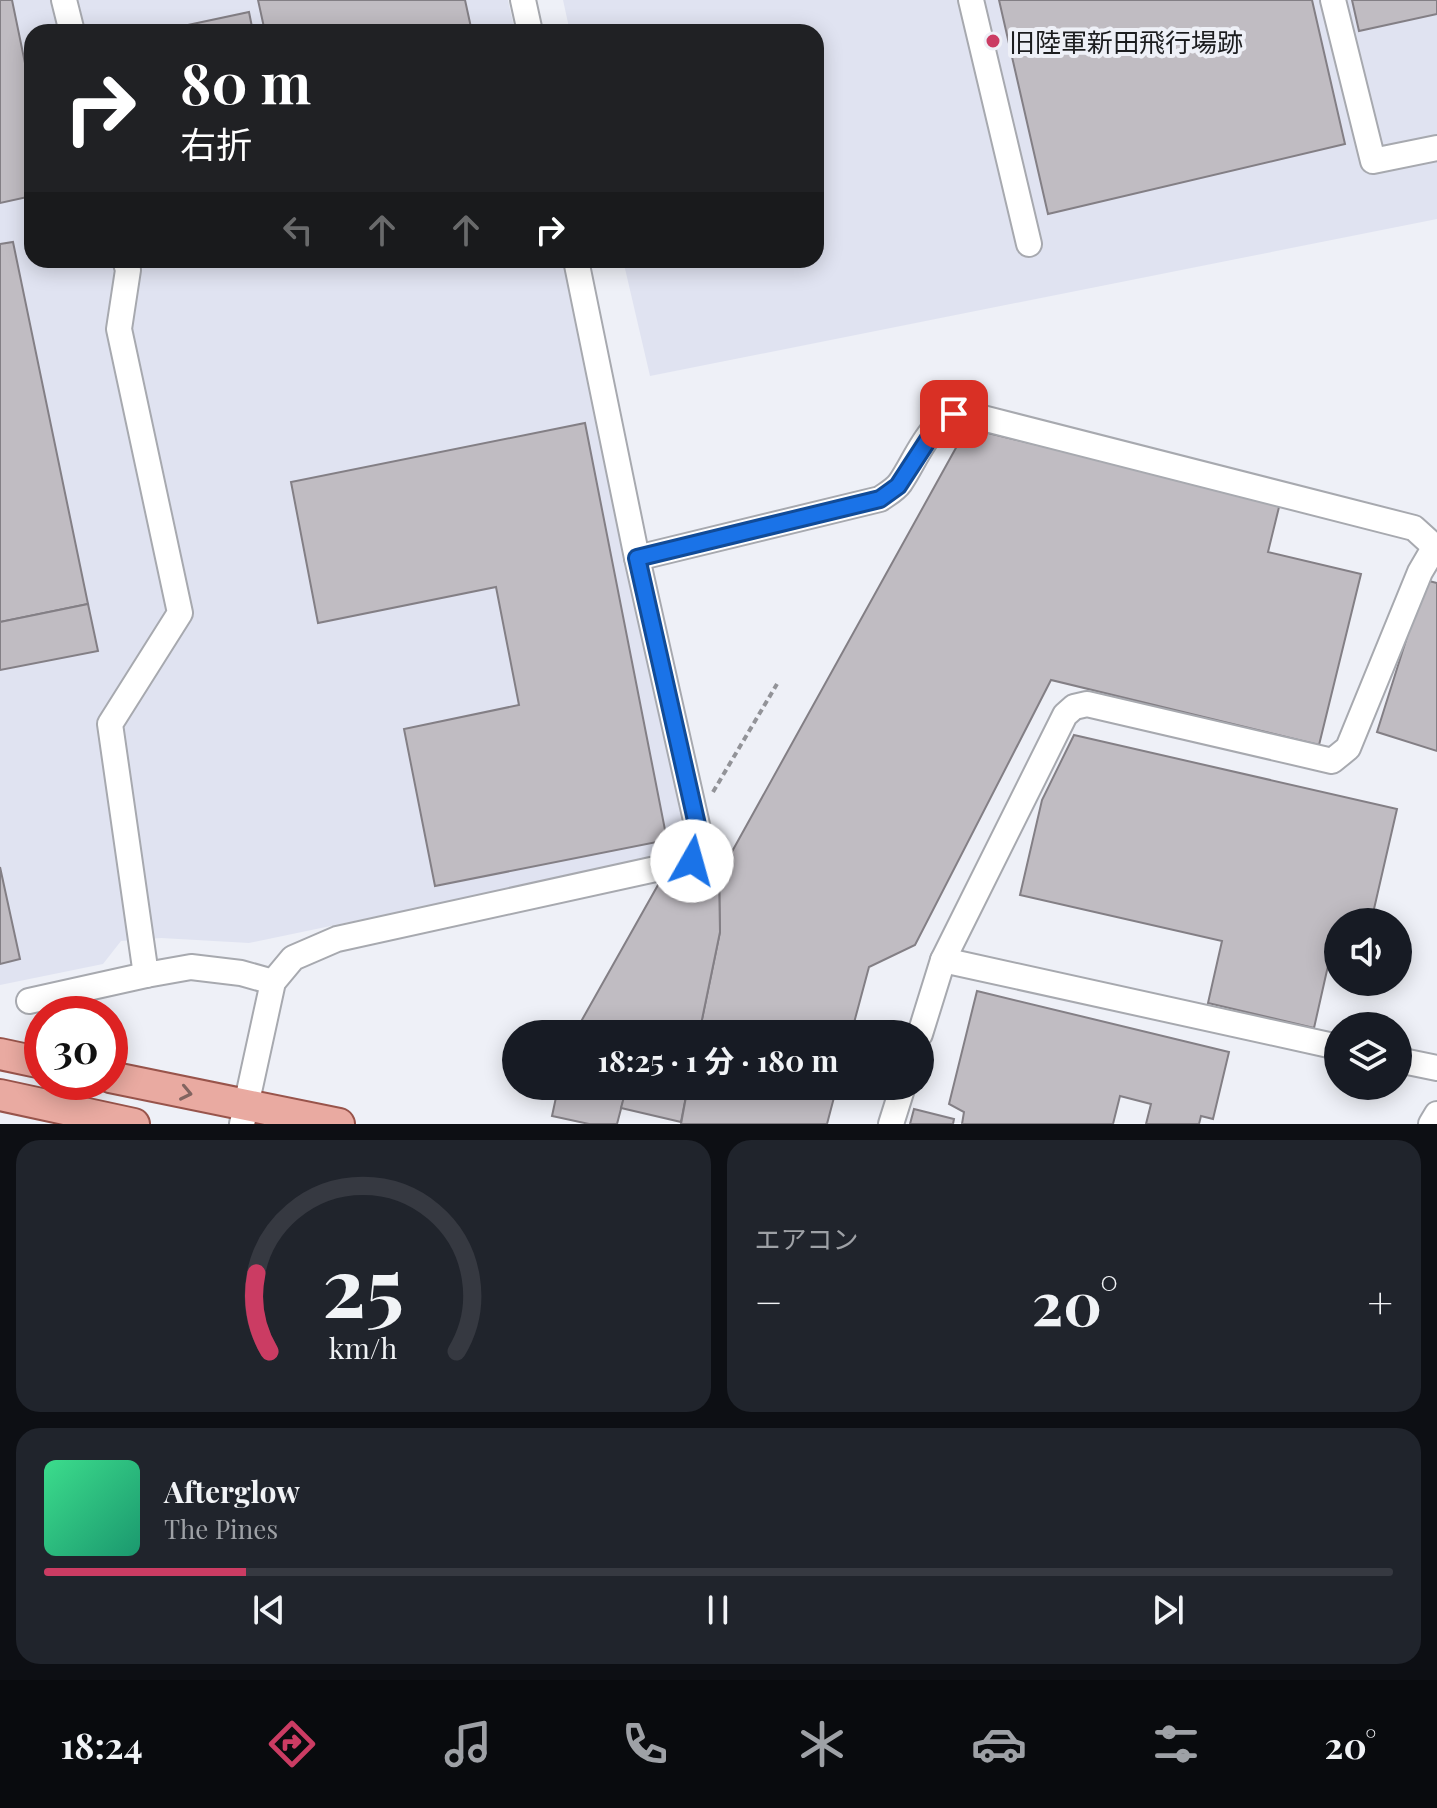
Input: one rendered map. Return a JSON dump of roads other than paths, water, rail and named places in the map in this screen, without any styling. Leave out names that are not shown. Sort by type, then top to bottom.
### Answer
[{"type":"main road","points":[[0,1054],[24,1059]]},
{"type":"main road","points":[[128,1082],[243,1114],[339,1124]]},
{"type":"main road","points":[[0,1095],[134,1124]]},
{"type":"street","points":[[64,0],[70,24]]},
{"type":"street","points":[[523,0],[528,24]]},
{"type":"street","points":[[971,0],[1029,244]]},
{"type":"street","points":[[1333,0],[1373,161],[1437,148]]},
{"type":"street","points":[[127,268],[119,329],[180,613],[110,724],[146,975]]},
{"type":"street","points":[[243,1114],[273,982],[293,958],[337,939],[692,861],[702,847],[637,558],[578,268]]},
{"type":"street","points":[[637,558],[880,499],[898,486],[937,426],[954,414],[963,413],[1414,528],[1436,549],[1420,572],[1348,748],[1332,761],[1087,704],[1074,707],[1065,715],[943,960],[924,1020]]},
{"type":"street","points":[[943,960],[1324,1044]]},
{"type":"street","points":[[52,996],[191,967],[241,973],[273,982]]},
{"type":"street","points":[[1412,1063],[1437,1068]]},
{"type":"street","points":[[891,1124],[899,1100]]},
{"type":"street","points":[[1431,1124],[1437,1114]]},
{"type":"place","name":"旧陸軍新田飛行場跡","points":[[993,41]]}]
